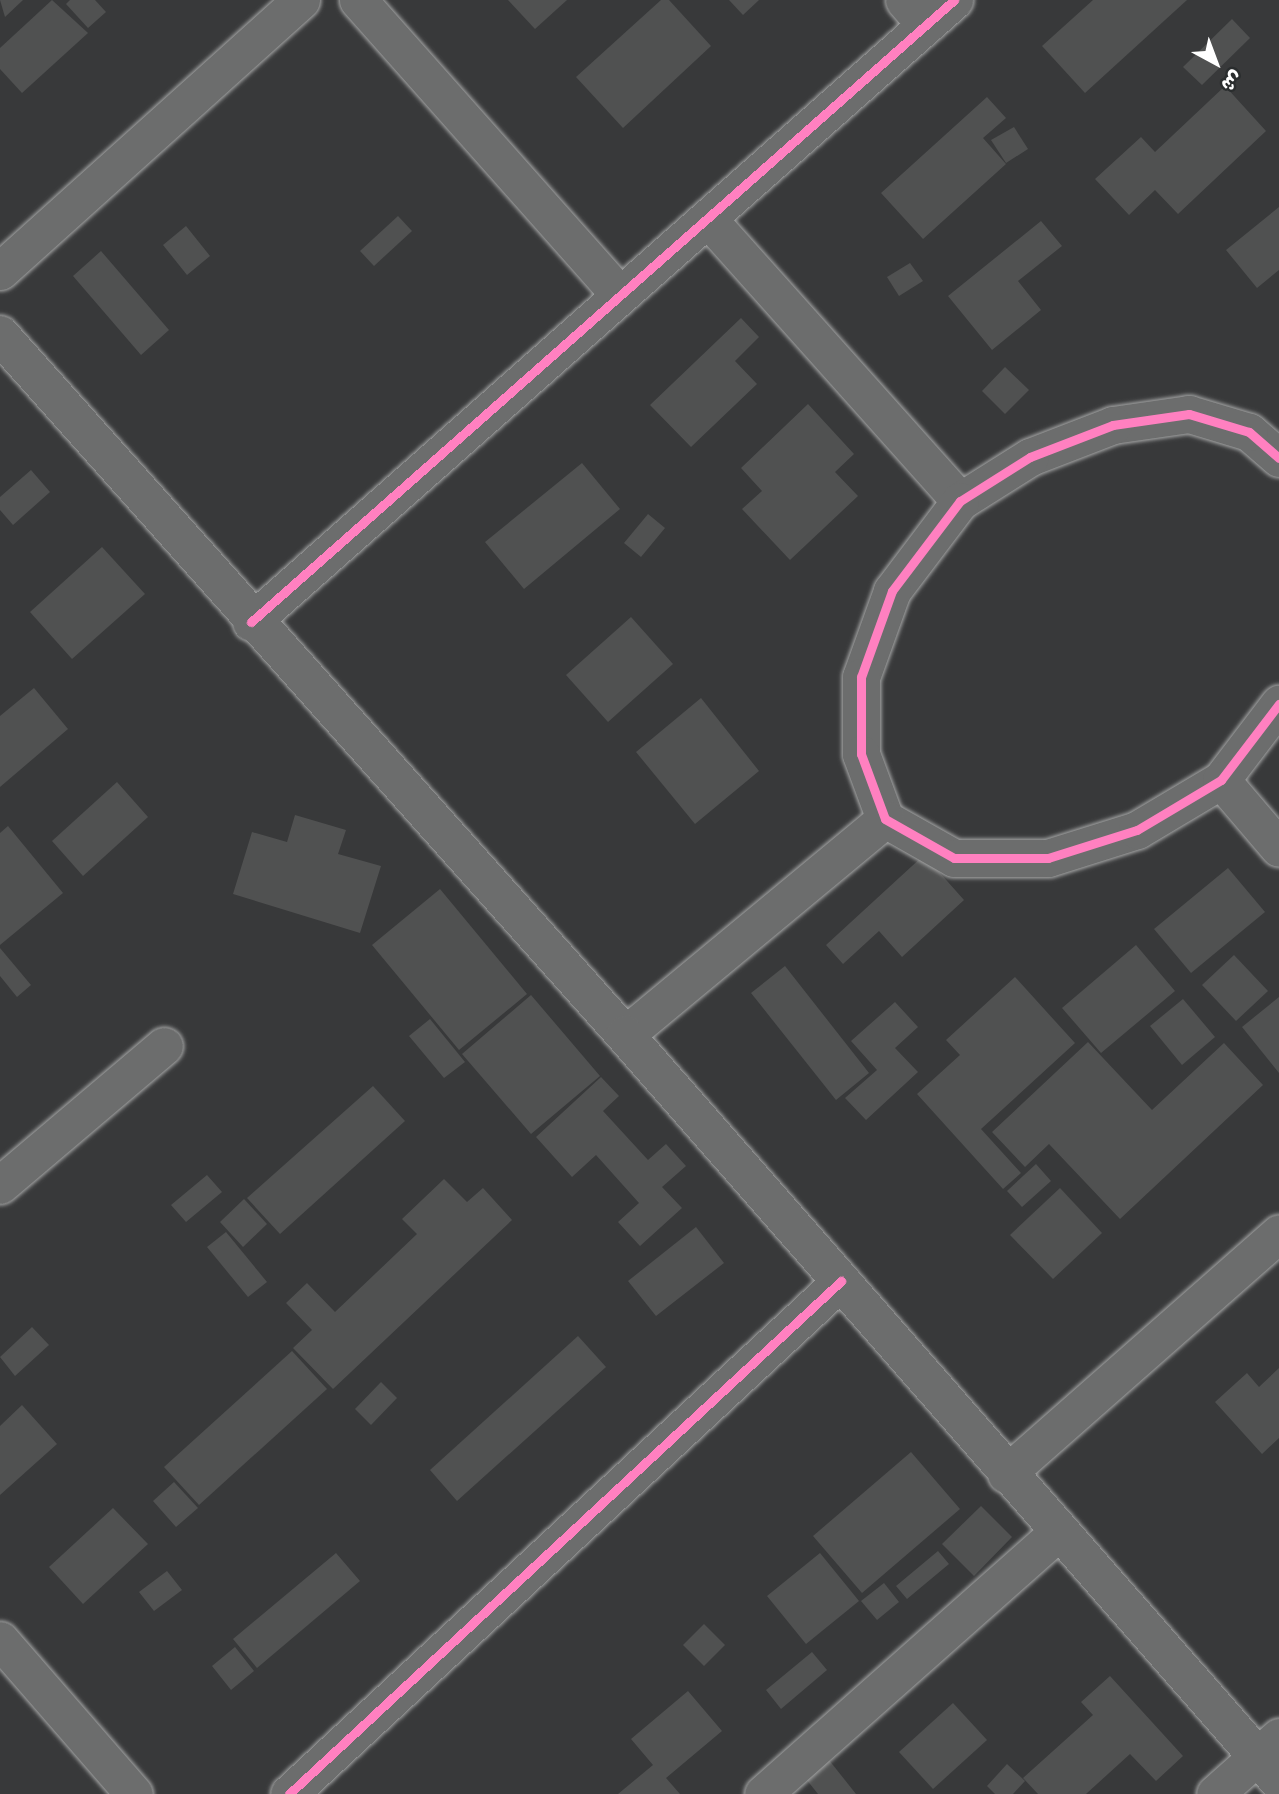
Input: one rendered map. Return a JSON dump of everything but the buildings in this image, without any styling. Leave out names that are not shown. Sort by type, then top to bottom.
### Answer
[{"type":"main road","points":[[0,335],[251,622],[625,1035],[1006,1474],[1272,1758]]},
{"type":"street","points":[[0,271],[301,0]]},
{"type":"street","points":[[358,0],[618,293]]},
{"type":"street","points":[[251,622],[618,293],[709,220],[915,13],[954,0]]},
{"type":"street","points":[[709,220],[960,501]]},
{"type":"street","points":[[1279,458],[1249,432],[1189,414],[1113,425],[1030,457],[960,501],[892,591],[861,677],[861,754],[885,820],[954,858],[1048,858],[1137,830],[1221,780],[1279,704]]},
{"type":"street","points":[[1221,780],[1279,848]]},
{"type":"street","points":[[625,1035],[885,820]]},
{"type":"street","points":[[0,1185],[164,1046]]},
{"type":"street","points":[[1006,1474],[1279,1233]]},
{"type":"street","points":[[289,1794],[841,1281]]},
{"type":"street","points":[[764,1794],[1059,1531]]},
{"type":"street","points":[[0,1640],[134,1794]]},
{"type":"street","points":[[1215,1794],[1272,1758]]},
{"type":"cycle path","points":[[251,622],[954,0]]},
{"type":"cycle path","points":[[1279,458],[1249,432],[1189,414],[1113,425],[1030,457],[960,501],[892,591],[861,677],[861,754],[885,819],[954,858],[1048,858],[1137,830],[1221,780],[1279,704]]},
{"type":"cycle path","points":[[289,1794],[841,1281]]}]
